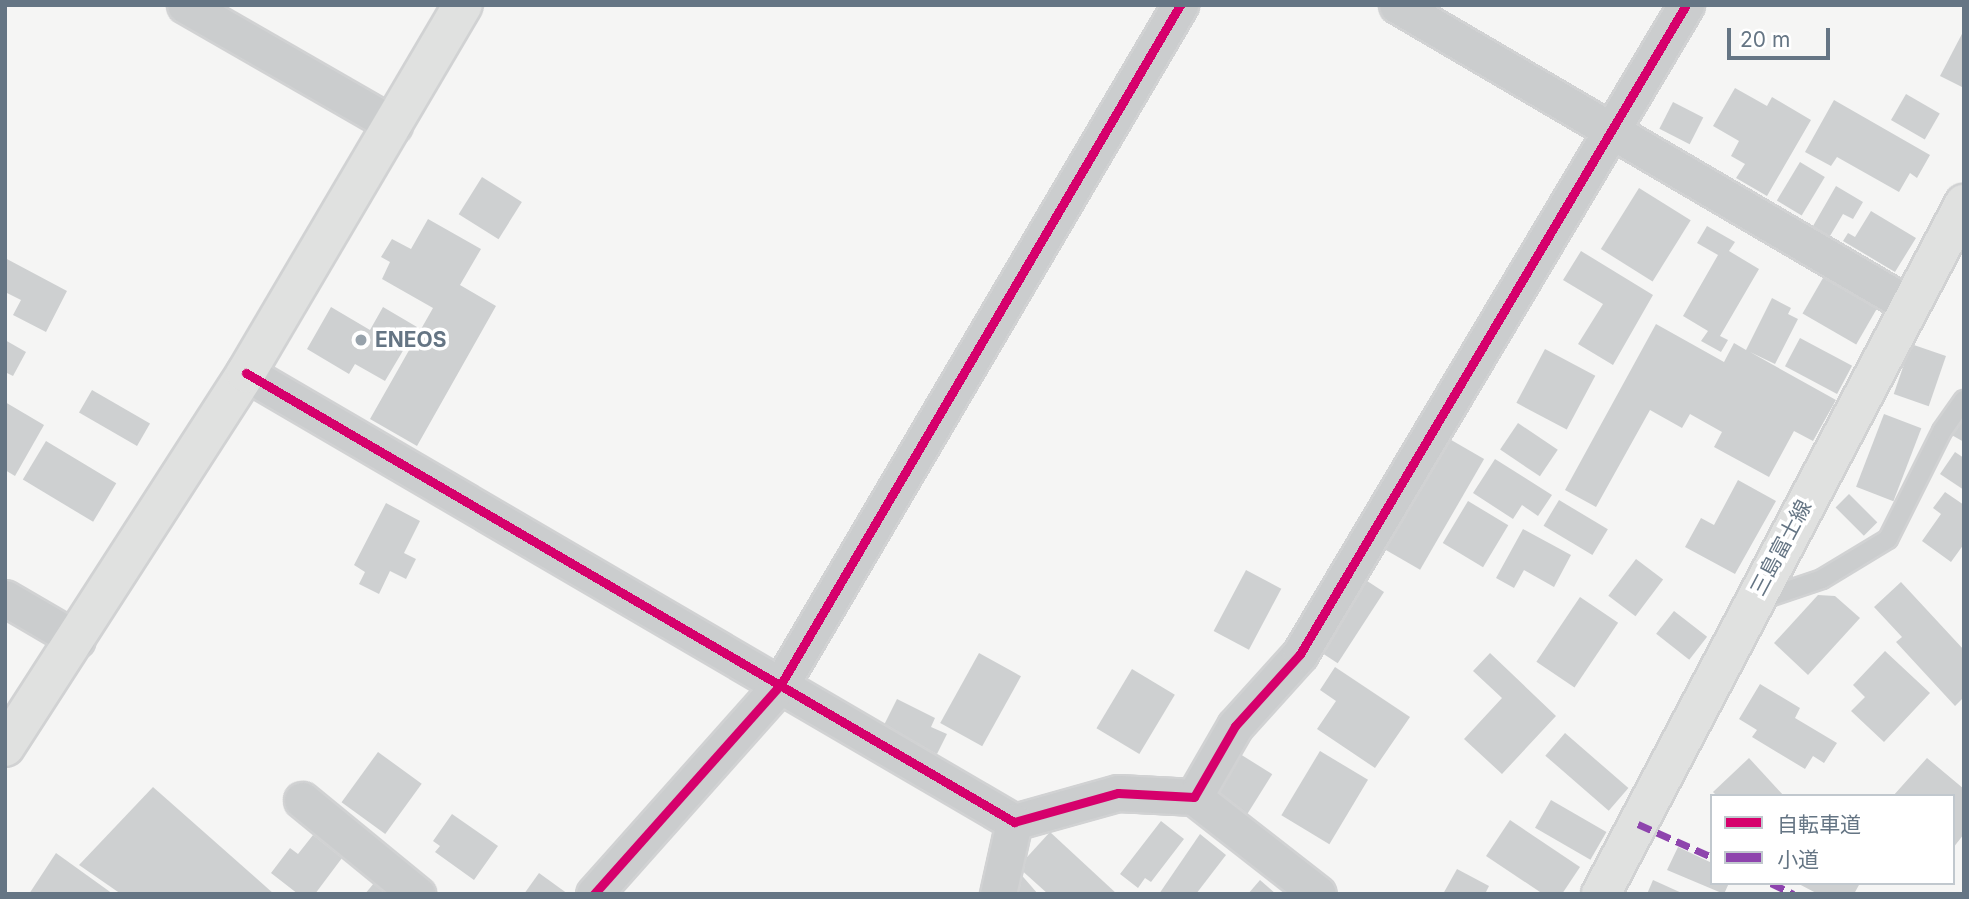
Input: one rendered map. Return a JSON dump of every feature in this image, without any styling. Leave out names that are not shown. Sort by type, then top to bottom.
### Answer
[{"type":"street","points":[[184,5],[394,125]]},
{"type":"street","points":[[5,747],[78,640],[246,373],[463,5]]},
{"type":"street","points":[[594,894],[781,684],[1180,5]]},
{"type":"street","points":[[1397,5],[1613,129],[1909,305]]},
{"type":"street","points":[[1194,797],[1235,726],[1300,654],[1686,5]]},
{"type":"street","name":"三島富士線","points":[[1601,894],[1964,204]]},
{"type":"street","points":[[246,373],[1014,822],[1118,793],[1194,797],[1318,894]]},
{"type":"street","points":[[5,598],[78,640]]},
{"type":"street","points":[[302,800],[417,894]]},
{"type":"street","points":[[998,894],[1014,822]]},
{"type":"lane","points":[[1753,602],[1822,579],[1888,539],[1942,431],[1964,400]]},
{"type":"building","points":[[1964,30],[1964,88],[1940,76]]},
{"type":"building","points":[[1735,88],[1767,106],[1772,97],[1811,120],[1767,196],[1736,178],[1745,164],[1731,156],[1739,141],[1713,126]]},
{"type":"building","points":[[1906,94],[1940,113],[1925,139],[1891,120]]},
{"type":"building","points":[[1834,100],[1930,155],[1917,178],[1910,173],[1899,192],[1837,157],[1831,166],[1805,152]]},
{"type":"building","points":[[1673,102],[1703,117],[1690,144],[1659,129]]},
{"type":"building","points":[[1800,162],[1825,177],[1802,216],[1777,201]]},
{"type":"building","points":[[482,177],[522,202],[499,239],[459,214]]},
{"type":"building","points":[[1836,186],[1863,202],[1853,219],[1843,214],[1830,236],[1813,226]]},
{"type":"building","points":[[1639,188],[1691,220],[1653,281],[1601,249]]},
{"type":"building","points":[[1871,211],[1916,238],[1895,272],[1843,241],[1848,233],[1855,237]]},
{"type":"building","points":[[428,219],[481,249],[460,285],[496,306],[417,446],[370,419],[433,308],[382,279],[390,262],[381,257],[392,239],[411,249]]},
{"type":"building","points":[[1707,226],[1735,242],[1729,251],[1759,269],[1720,336],[1728,340],[1721,352],[1701,341],[1708,331],[1683,316],[1718,255],[1697,243]]},
{"type":"building","points":[[1581,251],[1653,295],[1613,365],[1578,344],[1603,304],[1563,280]]},
{"type":"building","points":[[5,258],[67,291],[46,332],[13,315],[21,300],[5,292]]},
{"type":"building","points":[[1823,278],[1877,309],[1856,345],[1802,314]]},
{"type":"building","points":[[1772,298],[1791,308],[1788,314],[1798,319],[1775,364],[1750,352],[1836,400],[1813,441],[1794,431],[1769,477],[1714,447],[1722,432],[1690,414],[1682,428],[1650,410],[1596,507],[1565,490],[1656,324],[1724,362],[1734,343],[1746,350]]},
{"type":"building","name":"ENEOS","points":[[331,307],[370,330],[383,307],[417,327],[385,381],[355,364],[349,374],[307,349]]},
{"type":"building","points":[[1800,338],[1852,366],[1837,394],[1785,366]]},
{"type":"building","points":[[5,340],[26,352],[13,376],[5,372]]},
{"type":"building","points":[[1911,344],[1946,356],[1929,406],[1894,394]]},
{"type":"building","points":[[1545,349],[1595,376],[1567,430],[1516,403]]},
{"type":"building","points":[[92,390],[150,424],[137,446],[79,413]]},
{"type":"building","points":[[5,402],[44,425],[15,476],[5,470]]},
{"type":"building","points":[[1964,408],[1964,442],[1948,433]]},
{"type":"building","points":[[1884,414],[1921,428],[1893,501],[1856,487]]},
{"type":"building","points":[[1518,423],[1558,450],[1540,476],[1500,450]]},
{"type":"building","points":[[1446,437],[1484,459],[1420,570],[1382,548]]},
{"type":"building","points":[[46,441],[116,483],[93,522],[23,480]]},
{"type":"building","points":[[1955,452],[1964,458],[1964,490],[1940,474]]},
{"type":"building","points":[[1495,459],[1552,495],[1538,516],[1522,505],[1513,519],[1473,493]]},
{"type":"building","points":[[1738,480],[1776,501],[1735,574],[1685,547],[1701,518],[1714,525]]},
{"type":"building","points":[[1945,492],[1964,505],[1964,544],[1951,562],[1922,541],[1941,514],[1933,508]]},
{"type":"building","points":[[1849,494],[1877,522],[1864,536],[1836,507]]},
{"type":"building","points":[[1559,500],[1608,529],[1592,555],[1544,526]]},
{"type":"building","points":[[1468,501],[1508,525],[1483,567],[1443,543]]},
{"type":"building","points":[[386,503],[420,521],[404,553],[416,559],[406,579],[390,571],[379,594],[359,584],[365,572],[354,565]]},
{"type":"building","points":[[1523,529],[1571,555],[1554,587],[1524,570],[1514,588],[1496,578]]},
{"type":"building","points":[[1636,559],[1663,579],[1635,616],[1608,596]]},
{"type":"building","points":[[1246,570],[1281,589],[1249,650],[1214,631]]},
{"type":"building","points":[[1358,575],[1384,592],[1338,663],[1312,646]]},
{"type":"building","points":[[1901,582],[1964,650],[1964,697],[1955,706],[1896,642],[1902,637],[1874,607]]},
{"type":"building","points":[[1818,595],[1835,596],[1860,618],[1808,675],[1774,643]]},
{"type":"building","points":[[1580,597],[1618,623],[1575,687],[1536,662]]},
{"type":"building","points":[[1674,611],[1707,637],[1689,660],[1656,634]]},
{"type":"building","points":[[1885,651],[1930,693],[1884,742],[1851,711],[1865,697],[1853,685]]},
{"type":"building","points":[[979,653],[1021,676],[982,746],[940,723]]},
{"type":"building","points":[[1490,653],[1556,716],[1502,774],[1464,739],[1502,698],[1473,671]]},
{"type":"building","points":[[1335,667],[1410,717],[1375,768],[1317,729],[1336,701],[1320,690]]},
{"type":"building","points":[[1132,669],[1175,695],[1139,754],[1096,728]]},
{"type":"building","points":[[1760,684],[1800,708],[1795,718],[1837,743],[1824,763],[1813,756],[1805,769],[1752,737],[1757,730],[1739,719]]},
{"type":"building","points":[[897,699],[935,718],[931,727],[947,734],[937,754],[883,727]]},
{"type":"building","points":[[1565,733],[1628,788],[1609,811],[1545,756]]},
{"type":"building","points":[[1320,751],[1368,780],[1329,844],[1281,815]]},
{"type":"building","points":[[378,752],[422,784],[385,834],[342,802]]},
{"type":"building","points":[[1240,754],[1272,774],[1246,816],[1214,796]]},
{"type":"building","points":[[1749,758],[1782,794],[1715,794],[1713,792]]},
{"type":"building","points":[[1927,758],[1964,789],[1964,834],[1955,845],[1955,794],[1895,794]]},
{"type":"building","points":[[153,787],[274,894],[121,894],[79,865]]},
{"type":"building","points":[[1551,800],[1606,832],[1590,860],[1535,828]]},
{"type":"building","points":[[452,814],[498,846],[474,880],[435,852],[440,846],[433,841]]},
{"type":"building","points":[[1510,820],[1580,867],[1562,894],[1543,894],[1486,856]]},
{"type":"building","points":[[1161,821],[1184,839],[1151,882],[1145,878],[1138,888],[1120,874]]},
{"type":"building","points":[[1050,832],[1117,894],[1048,894],[1018,867]]},
{"type":"building","points":[[1200,834],[1226,855],[1196,894],[1159,894]]},
{"type":"building","points":[[313,835],[342,858],[315,894],[298,894],[271,873],[290,848],[298,854]]},
{"type":"building","points":[[1678,847],[1710,862],[1710,885],[1728,885],[1724,894],[1667,870]]},
{"type":"building","points":[[56,853],[113,894],[29,894]]},
{"type":"building","points":[[1457,869],[1489,886],[1485,894],[1443,894]]},
{"type":"building","points":[[1018,871],[1038,894],[1014,894]]},
{"type":"building","points":[[539,873],[568,894],[524,894]]},
{"type":"building","points":[[1260,880],[1276,894],[1248,894]]},
{"type":"building","points":[[1653,880],[1684,894],[1647,894]]},
{"type":"building","points":[[374,883],[389,894],[365,894]]},
{"type":"building","points":[[1801,885],[1859,885],[1854,894],[1818,894]]},
{"type":"marked path","points":[[1638,824],[1710,856]]},
{"type":"marked path","points":[[1775,885],[1794,894]]},
{"type":"cycle path","points":[[594,894],[781,684],[1180,5]]},
{"type":"cycle path","points":[[246,373],[1014,822],[1118,793],[1194,797],[1235,726],[1300,654],[1686,5]]},
{"type":"place","name":"ENEOS","points":[[361,340]]}]
